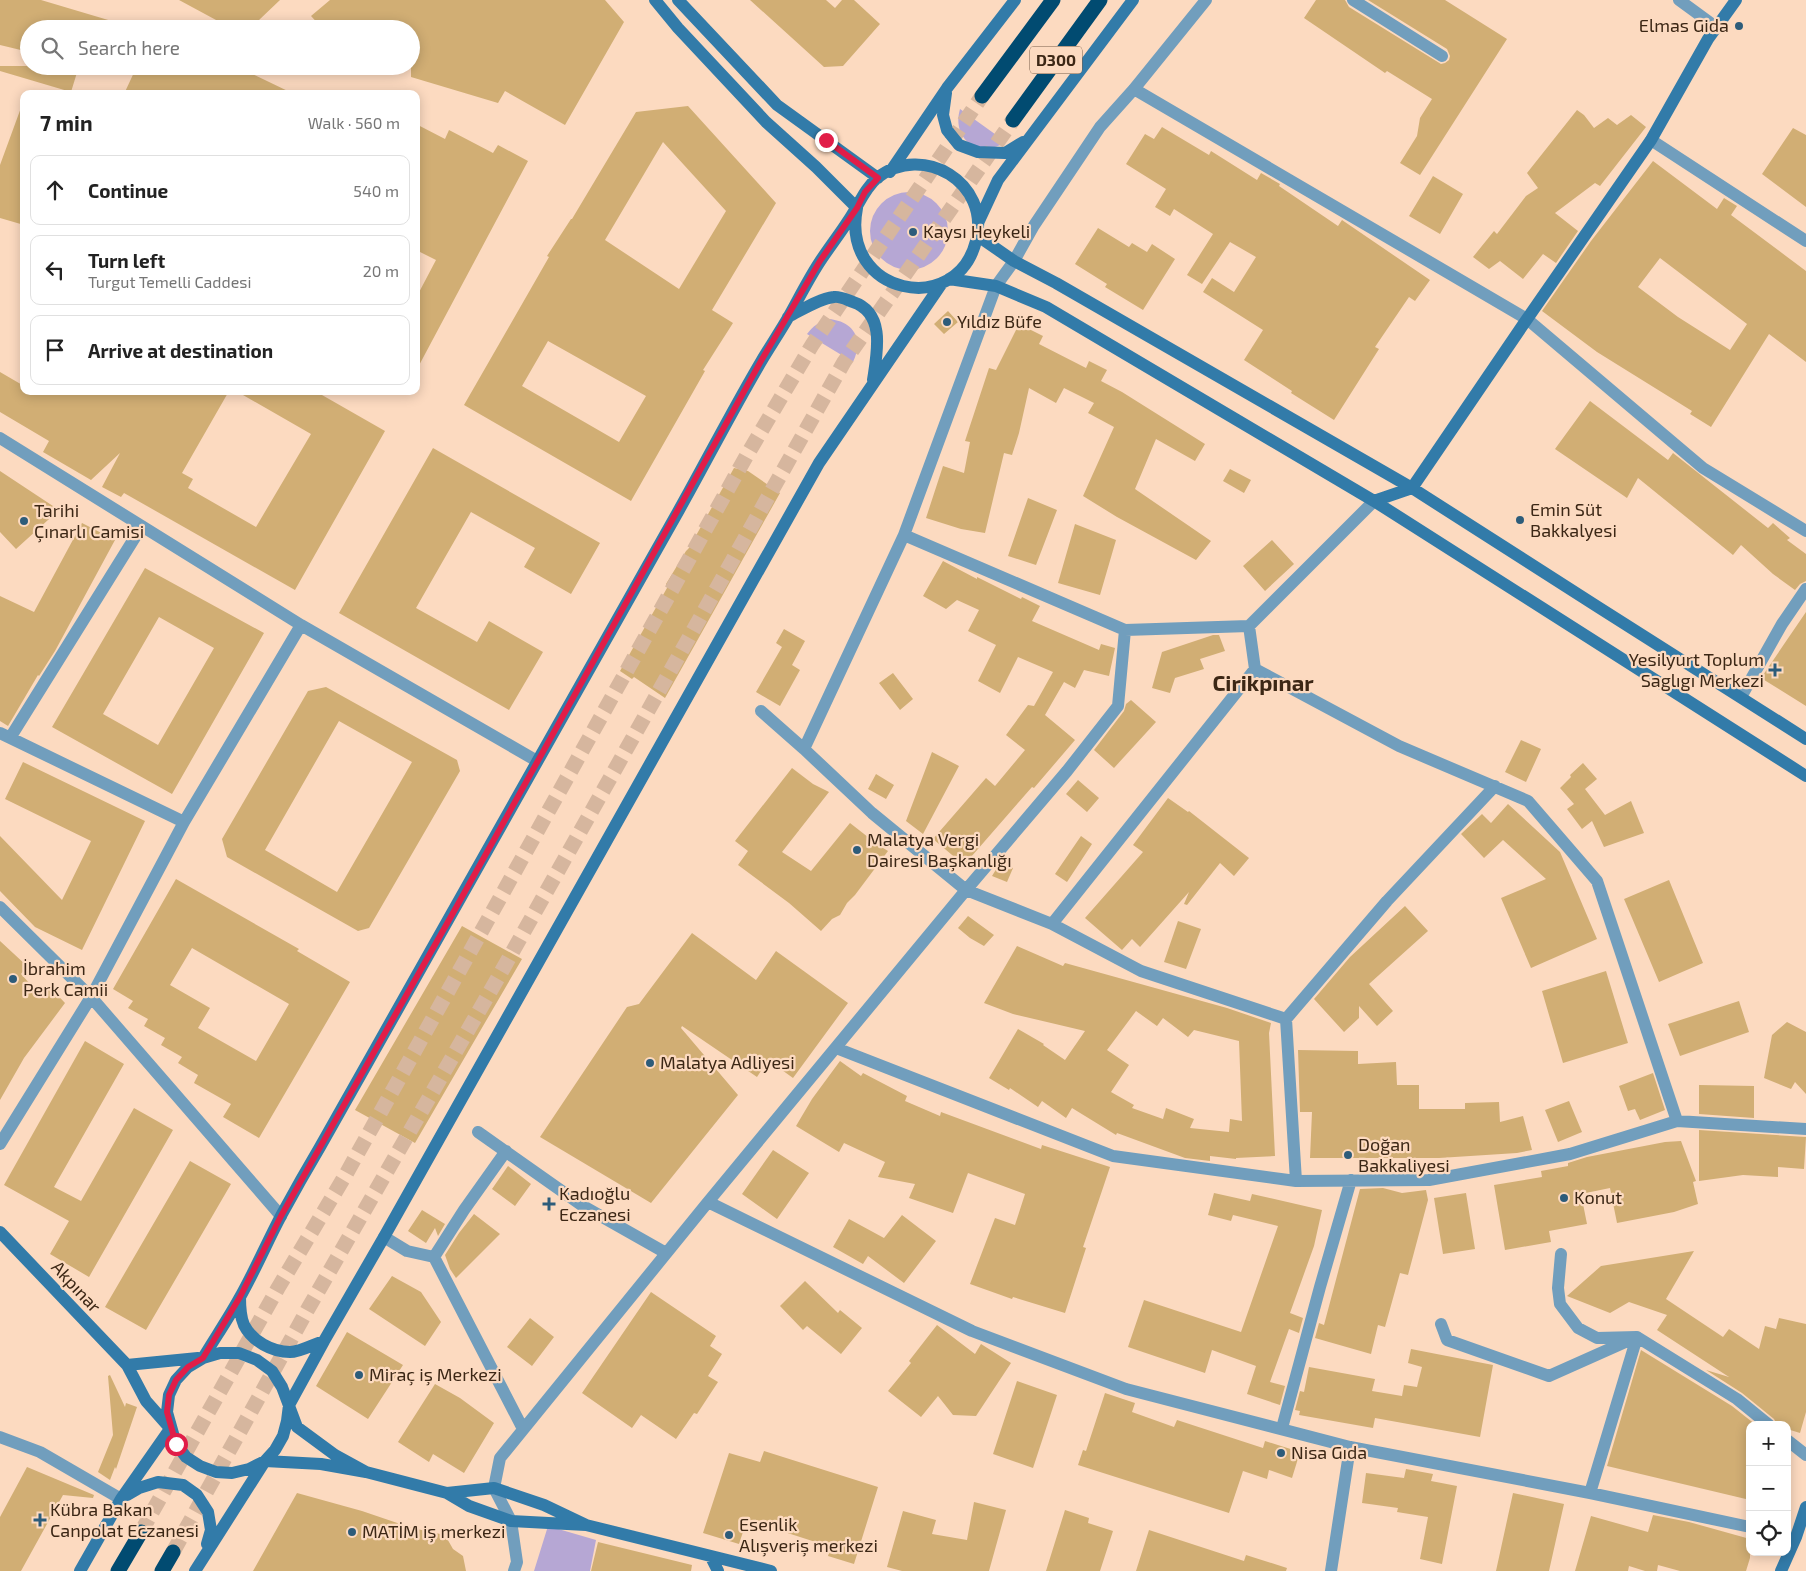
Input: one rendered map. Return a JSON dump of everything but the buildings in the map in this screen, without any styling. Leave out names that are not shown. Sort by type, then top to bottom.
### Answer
[{"type":"highway","name":"D300","points":[[982,96],[1053,0]]},
{"type":"highway","name":"D300","points":[[1012,120],[1100,0]]},
{"type":"highway","points":[[118,1571],[141,1532]]},
{"type":"highway","points":[[162,1571],[173,1552]]},
{"type":"main road","points":[[655,0],[678,28],[766,122],[816,167],[857,208]]},
{"type":"main road","points":[[678,0],[777,105],[878,178]]},
{"type":"main road","points":[[890,172],[947,88],[1015,0]]},
{"type":"main road","points":[[978,223],[998,180],[1133,0]]},
{"type":"main road","points":[[1374,501],[1412,488],[1526,318],[1651,140],[1716,27],[1736,0]]},
{"type":"main road","points":[[947,88],[942,115],[947,130],[960,145],[978,152],[1005,153],[1029,138]]},
{"type":"main road","points":[[195,1571],[283,1436],[289,1405],[324,1341],[819,463],[872,384],[946,281],[963,267],[972,254],[978,236],[976,208],[965,187],[954,177],[935,167],[915,164],[900,166],[878,178],[865,192],[857,208],[820,261],[761,361],[281,1216],[240,1297],[203,1358]]},
{"type":"main road","points":[[857,208],[855,221],[857,243],[865,261],[872,270],[890,283],[908,288],[933,286],[946,281],[996,286],[1046,307],[1374,501],[1806,776]]},
{"type":"main road","points":[[978,236],[1014,262],[1056,282],[1412,488],[1598,608],[1806,738]]},
{"type":"main road","points":[[788,317],[817,302],[836,296],[858,304],[868,311],[878,330],[877,355],[872,384]]},
{"type":"main road","name":"Akpınar","points":[[0,1232],[127,1365],[146,1401],[170,1429]]},
{"type":"main road","points":[[240,1297],[244,1326],[258,1341],[271,1349],[291,1352],[324,1341]]},
{"type":"main road","points":[[366,1472],[335,1455],[297,1427],[282,1387],[272,1371],[257,1360],[239,1353],[220,1352],[203,1358],[188,1367],[176,1380],[169,1395],[167,1412],[170,1429],[176,1444],[186,1457],[200,1466],[216,1472],[232,1473],[249,1469],[265,1461],[321,1464],[366,1472],[447,1493],[468,1506],[511,1521],[586,1525],[771,1571]]},
{"type":"main road","points":[[127,1365],[203,1358]]},
{"type":"main road","points":[[80,1571],[121,1499],[170,1429]]},
{"type":"main road","points":[[121,1499],[139,1488],[158,1482],[183,1485],[197,1495],[208,1512],[211,1530],[204,1556]]},
{"type":"main road","points":[[447,1493],[494,1488],[544,1505],[586,1525]]},
{"type":"main road","points":[[1791,1536],[1806,1507]]},
{"type":"main road","points":[[711,1556],[718,1571]]},
{"type":"main road","points":[[1781,1571],[1785,1556]]},
{"type":"street","points":[[804,749],[904,534],[996,286],[1014,262],[1033,227],[1100,127],[1134,89],[1206,0]]},
{"type":"street","points":[[1353,0],[1442,56]]},
{"type":"street","points":[[1679,0],[1716,27]]},
{"type":"street","points":[[1134,89],[1526,318],[1703,468],[1806,531]]},
{"type":"street","points":[[1651,140],[1806,241]]},
{"type":"street","points":[[0,438],[301,625],[537,761]]},
{"type":"street","points":[[904,534],[1124,630],[1249,626],[1374,501]]},
{"type":"street","points":[[142,526],[5,735],[184,822]]},
{"type":"street","points":[[1740,697],[1782,624],[1806,589]]},
{"type":"street","points":[[0,1144],[91,997],[184,822],[301,625]]},
{"type":"street","points":[[1052,924],[1255,669],[1249,626]]},
{"type":"street","points":[[514,1571],[517,1562],[511,1521],[494,1488],[500,1458],[666,1253],[1118,706],[1124,630]]},
{"type":"street","points":[[1255,669],[1399,746],[1528,801],[1597,881],[1677,1121]]},
{"type":"street","points":[[761,711],[872,813],[966,890],[1052,924],[1141,971],[1286,1018]]},
{"type":"street","points":[[1296,1181],[1286,1018],[1387,901],[1495,786]]},
{"type":"street","points":[[0,907],[91,997],[281,1216]]},
{"type":"street","points":[[836,1048],[1113,1156],[1296,1181],[1429,1180],[1570,1154],[1677,1121],[1806,1129]]},
{"type":"street","points":[[478,1132],[583,1206],[666,1253]]},
{"type":"street","points":[[434,1257],[464,1210],[506,1152]]},
{"type":"street","points":[[1282,1428],[1351,1180]]},
{"type":"street","points":[[708,1202],[972,1331],[1126,1389],[1350,1447],[1590,1493],[1746,1526]]},
{"type":"street","points":[[384,1237],[407,1251],[434,1257],[524,1429]]},
{"type":"street","points":[[1561,1254],[1558,1288],[1560,1304],[1578,1328],[1596,1338],[1637,1337],[1737,1399],[1764,1421]]},
{"type":"street","points":[[1441,1324],[1447,1340],[1549,1376],[1637,1337]]},
{"type":"street","points":[[1590,1493],[1637,1337]]},
{"type":"street","points":[[0,1437],[40,1452],[121,1499]]},
{"type":"street","points":[[1791,1443],[1806,1455]]},
{"type":"street","points":[[1331,1571],[1350,1447]]},
{"type":"shaded area","points":[[960,109],[1006,142],[996,147],[987,148],[970,144],[960,130],[958,120]]},
{"type":"shaded area","points":[[901,192],[917,192],[931,198],[942,209],[948,223],[948,239],[942,253],[931,264],[917,270],[901,270],[887,264],[876,253],[870,239],[870,223],[876,209],[887,198]]},
{"type":"shaded area","points":[[828,319],[844,323],[854,333],[857,339],[857,346],[853,362],[807,334],[816,325]]},
{"type":"shaded area","points":[[548,1526],[596,1540],[590,1571],[534,1571]]},
{"type":"tunnel","points":[[141,1532],[278,1288],[345,1176],[747,455],[812,345],[982,96]]},
{"type":"tunnel","points":[[173,1552],[309,1307],[495,983],[844,362],[1013,120]]},
{"type":"place","name":"Elmas Gida","points":[[1739,26]]},
{"type":"place","name":"Kaysı Heykeli","points":[[913,232]]},
{"type":"place","name":"Yıldız Büfe","points":[[947,322]]},
{"type":"place","name":"Emin Süt Bakkalyesi","points":[[1520,520]]},
{"type":"place","name":"Tarihi Çınarlı Camisi","points":[[24,521]]},
{"type":"place","name":"Yesilyurt Toplum Saglıgı Merkezi","points":[[1775,670]]},
{"type":"place","name":"Malatya Vergi Dairesi Başkanlığı","points":[[857,850]]},
{"type":"place","name":"İbrahim Perk Camii","points":[[13,979]]},
{"type":"place","name":"Malatya Adliyesi","points":[[650,1063]]},
{"type":"place","name":"Doğan Bakkaliyesi","points":[[1348,1155]]},
{"type":"place","name":"Konut","points":[[1564,1198]]},
{"type":"place","name":"Kadıoğlu Eczanesi","points":[[549,1204]]},
{"type":"place","name":"Miraç iş Merkezi","points":[[359,1375]]},
{"type":"place","name":"Nisa Gıda","points":[[1281,1453]]},
{"type":"place","name":"Kübra Bakan Canpolat Eczanesi","points":[[40,1520]]},
{"type":"place","name":"MATİM iş merkezi","points":[[352,1532]]},
{"type":"place","name":"Esenlik Alışveriş merkezi","points":[[729,1535]]},
{"type":"district","name":"Cirikpınar","points":[[1263,683]]},
{"type":"route","points":[[176,1444],[170,1429],[167,1412],[169,1395],[176,1380],[188,1367],[203,1358],[240,1297],[281,1216],[453,913],[761,361],[820,261],[857,208],[865,192],[878,178],[826,140]]}]
